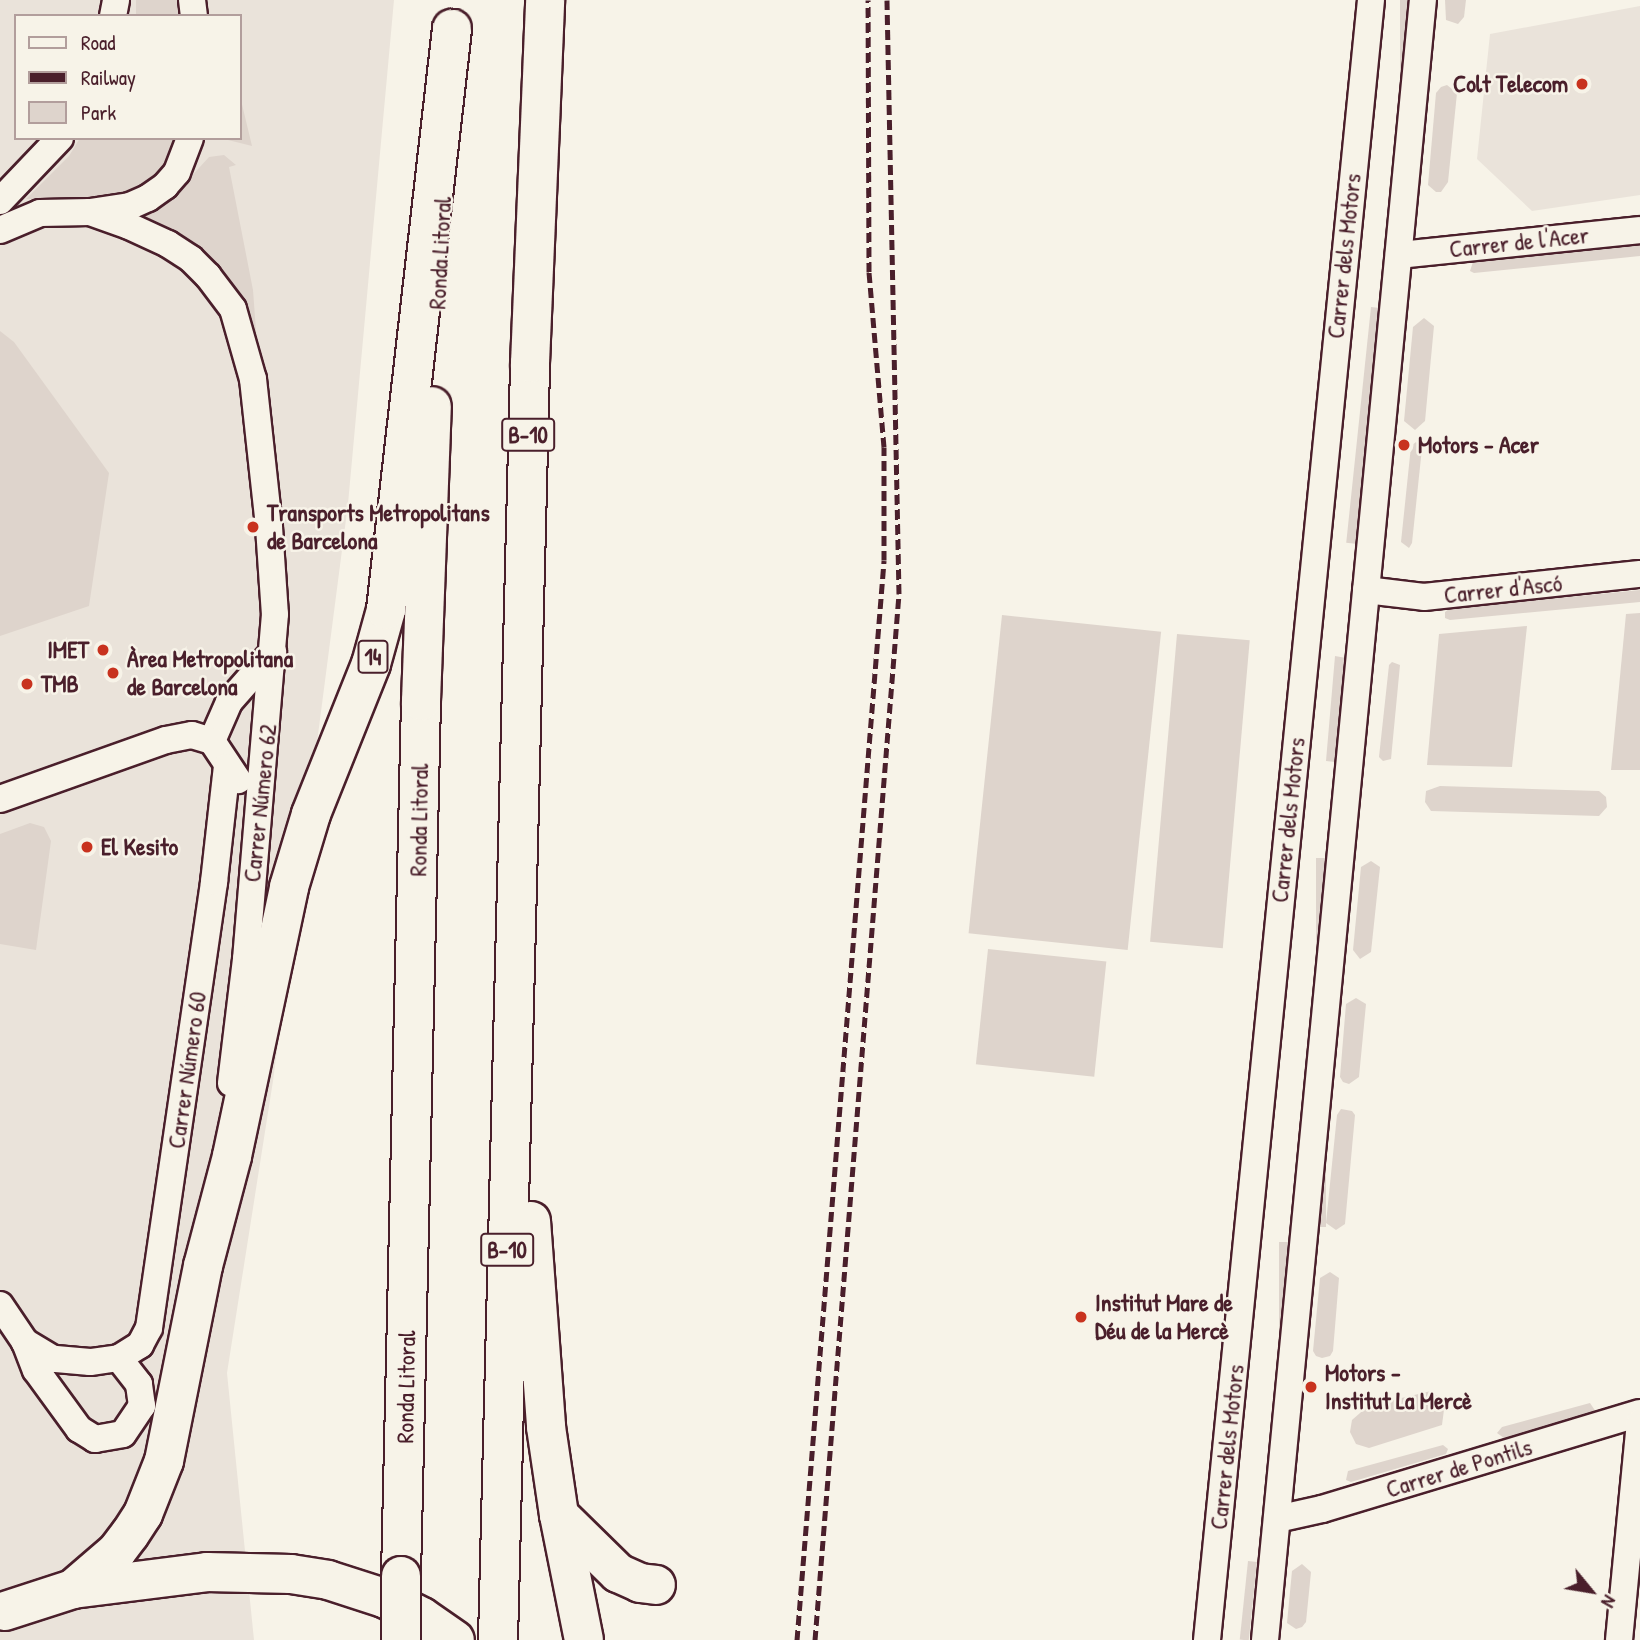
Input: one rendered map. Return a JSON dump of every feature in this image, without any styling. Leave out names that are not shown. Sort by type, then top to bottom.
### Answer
[{"type":"highway","name":"B-10","points":[[498,1635],[520,869],[530,363],[545,0]]},
{"type":"highway","name":"14","points":[[203,1266],[232,1156],[289,887],[311,814],[371,664],[386,610],[453,14]]},
{"type":"highway","name":"Ronda Litoral","points":[[401,1640],[421,701],[433,371],[453,14]]},
{"type":"highway","points":[[520,869],[534,1298],[546,1427],[559,1515],[584,1640]]},
{"type":"highway","points":[[73,1589],[117,1551],[143,1514],[154,1490],[164,1461],[203,1266]]},
{"type":"highway","points":[[559,1515],[618,1573],[640,1583],[656,1585]]},
{"type":"highway","points":[[5,1611],[73,1589],[207,1572],[291,1574],[328,1580],[384,1598],[422,1617],[455,1640]]},
{"type":"street","name":"Carrer dels Motors","points":[[1207,1640],[1371,0]]},
{"type":"street","points":[[1265,1640],[1423,0]]},
{"type":"street","points":[[0,201],[58,140]]},
{"type":"street","name":"Carrer Número 62","points":[[0,230],[40,214],[90,212],[130,206],[165,186],[177,172],[189,140]]},
{"type":"street","name":"Carrer Número 62","points":[[90,212],[129,226],[191,259],[208,276],[233,309],[248,355],[256,404],[275,614],[273,652],[262,788],[230,1094],[203,1266]]},
{"type":"street","name":"Carrer de l'Acer","points":[[1399,255],[1640,230]]},
{"type":"street","name":"Carrer d'Ascó","points":[[1366,590],[1424,597],[1640,574]]},
{"type":"street","points":[[212,741],[229,702],[273,652]]},
{"type":"street","points":[[0,799],[166,740],[192,735],[212,741],[227,767],[248,787],[262,788]]},
{"type":"street","name":"Carrer Número 60","points":[[120,1358],[141,1345],[149,1328],[214,882],[227,767]]},
{"type":"street","points":[[0,1305],[25,1342],[36,1370],[79,1429],[95,1439],[123,1434],[142,1406],[139,1384],[120,1358],[90,1362],[53,1359],[25,1342]]},
{"type":"street","name":"Carrer de Pontils","points":[[1277,1519],[1322,1509],[1640,1413]]},
{"type":"street","points":[[1619,1640],[1640,1422]]},
{"type":"shaded area","points":[[0,0],[394,0],[348,504],[273,1081],[227,1373],[254,1640],[0,1640]]},
{"type":"shaded area","points":[[1640,6],[1640,195],[1532,211],[1477,159],[1490,34]]},
{"type":"green space","points":[[136,0],[180,0],[180,14],[136,14]]},
{"type":"green space","points":[[1400,0],[1409,0],[1409,197],[1400,197]]},
{"type":"green space","points":[[1445,0],[1466,0],[1464,17],[1458,24],[1446,20]]},
{"type":"green space","points":[[1447,85],[1457,93],[1448,182],[1441,192],[1436,192],[1428,185],[1436,93]]},
{"type":"green space","points":[[242,104],[252,146],[228,140],[242,140]]},
{"type":"green space","points":[[79,140],[177,140],[164,171],[127,197],[89,201],[26,199],[69,156]]},
{"type":"green space","points":[[224,155],[236,165],[229,167],[253,290],[257,344],[241,297],[207,253],[178,232],[141,214],[178,191],[209,157]]},
{"type":"green space","points":[[1640,245],[1640,256],[1474,273],[1470,271],[1473,262]]},
{"type":"green space","points":[[1371,307],[1380,308],[1355,544],[1346,543]]},
{"type":"green space","points":[[1424,318],[1434,326],[1425,421],[1415,430],[1404,421],[1413,327]]},
{"type":"green space","points":[[0,331],[14,342],[109,473],[89,606],[0,636]]},
{"type":"green space","points":[[1416,442],[1422,448],[1412,543],[1409,548],[1401,542],[1411,446]]},
{"type":"green space","points":[[1640,590],[1640,602],[1450,620],[1445,618],[1445,612],[1449,609]]},
{"type":"green space","points":[[1640,613],[1640,770],[1611,770],[1626,614]]},
{"type":"green space","points":[[1002,615],[1161,632],[1128,950],[969,933]]},
{"type":"green space","points":[[1527,626],[1512,767],[1427,765],[1439,634]]},
{"type":"green space","points":[[1177,634],[1250,640],[1223,948],[1150,942]]},
{"type":"green space","points":[[1335,656],[1346,658],[1335,762],[1326,761]]},
{"type":"green space","points":[[1392,662],[1400,665],[1391,759],[1383,761],[1379,757],[1389,665]]},
{"type":"green space","points":[[1440,786],[1599,791],[1606,797],[1607,807],[1599,816],[1431,811],[1425,802],[1426,791]]},
{"type":"green space","points":[[30,823],[44,827],[51,841],[36,950],[0,944],[0,834]]},
{"type":"green space","points":[[1316,858],[1326,858],[1326,1227],[1316,1227]]},
{"type":"green space","points":[[1371,861],[1380,867],[1371,952],[1360,959],[1353,950],[1361,867]]},
{"type":"green space","points":[[988,949],[1106,961],[1094,1077],[976,1064]]},
{"type":"green space","points":[[1356,998],[1366,1004],[1359,1077],[1349,1084],[1343,1082],[1340,1077],[1346,1004]]},
{"type":"green space","points":[[1341,1109],[1352,1111],[1355,1115],[1345,1224],[1336,1230],[1326,1223],[1337,1115]]},
{"type":"green space","points":[[1279,1242],[1288,1242],[1288,1441],[1279,1441]]},
{"type":"green space","points":[[1330,1272],[1339,1278],[1333,1351],[1330,1356],[1322,1358],[1316,1356],[1313,1351],[1320,1278]]},
{"type":"green space","points":[[1431,1391],[1445,1402],[1442,1425],[1369,1448],[1356,1444],[1350,1432],[1352,1420],[1368,1406]]},
{"type":"green space","points":[[1590,1403],[1596,1412],[1504,1438],[1497,1433],[1502,1427]]},
{"type":"green space","points":[[1443,1445],[1448,1449],[1446,1454],[1351,1482],[1346,1480],[1348,1471]]},
{"type":"green space","points":[[1248,1561],[1257,1562],[1249,1640],[1240,1640]]},
{"type":"green space","points":[[1302,1564],[1311,1572],[1306,1622],[1296,1629],[1287,1623],[1292,1571]]},
{"type":"railway","points":[[797,1640],[884,560],[884,447],[869,272],[868,0]]},
{"type":"railway","points":[[815,1640],[899,594],[887,0]]},
{"type":"place","name":"Colt Telecom","points":[[1582,84]]},
{"type":"place","name":"Motors - Acer","points":[[1404,445]]},
{"type":"place","name":"Transports Metropolitans de Barcelona","points":[[253,527]]},
{"type":"place","name":"IMET","points":[[103,650]]},
{"type":"place","name":"Àrea Metropolitana de Barcelona","points":[[113,673]]},
{"type":"place","name":"TMB","points":[[27,684]]},
{"type":"place","name":"El Kesito","points":[[87,847]]},
{"type":"place","name":"Institut Mare de Déu de la Mercè","points":[[1081,1317]]},
{"type":"place","name":"Motors - Institut La Mercè","points":[[1311,1387]]}]
